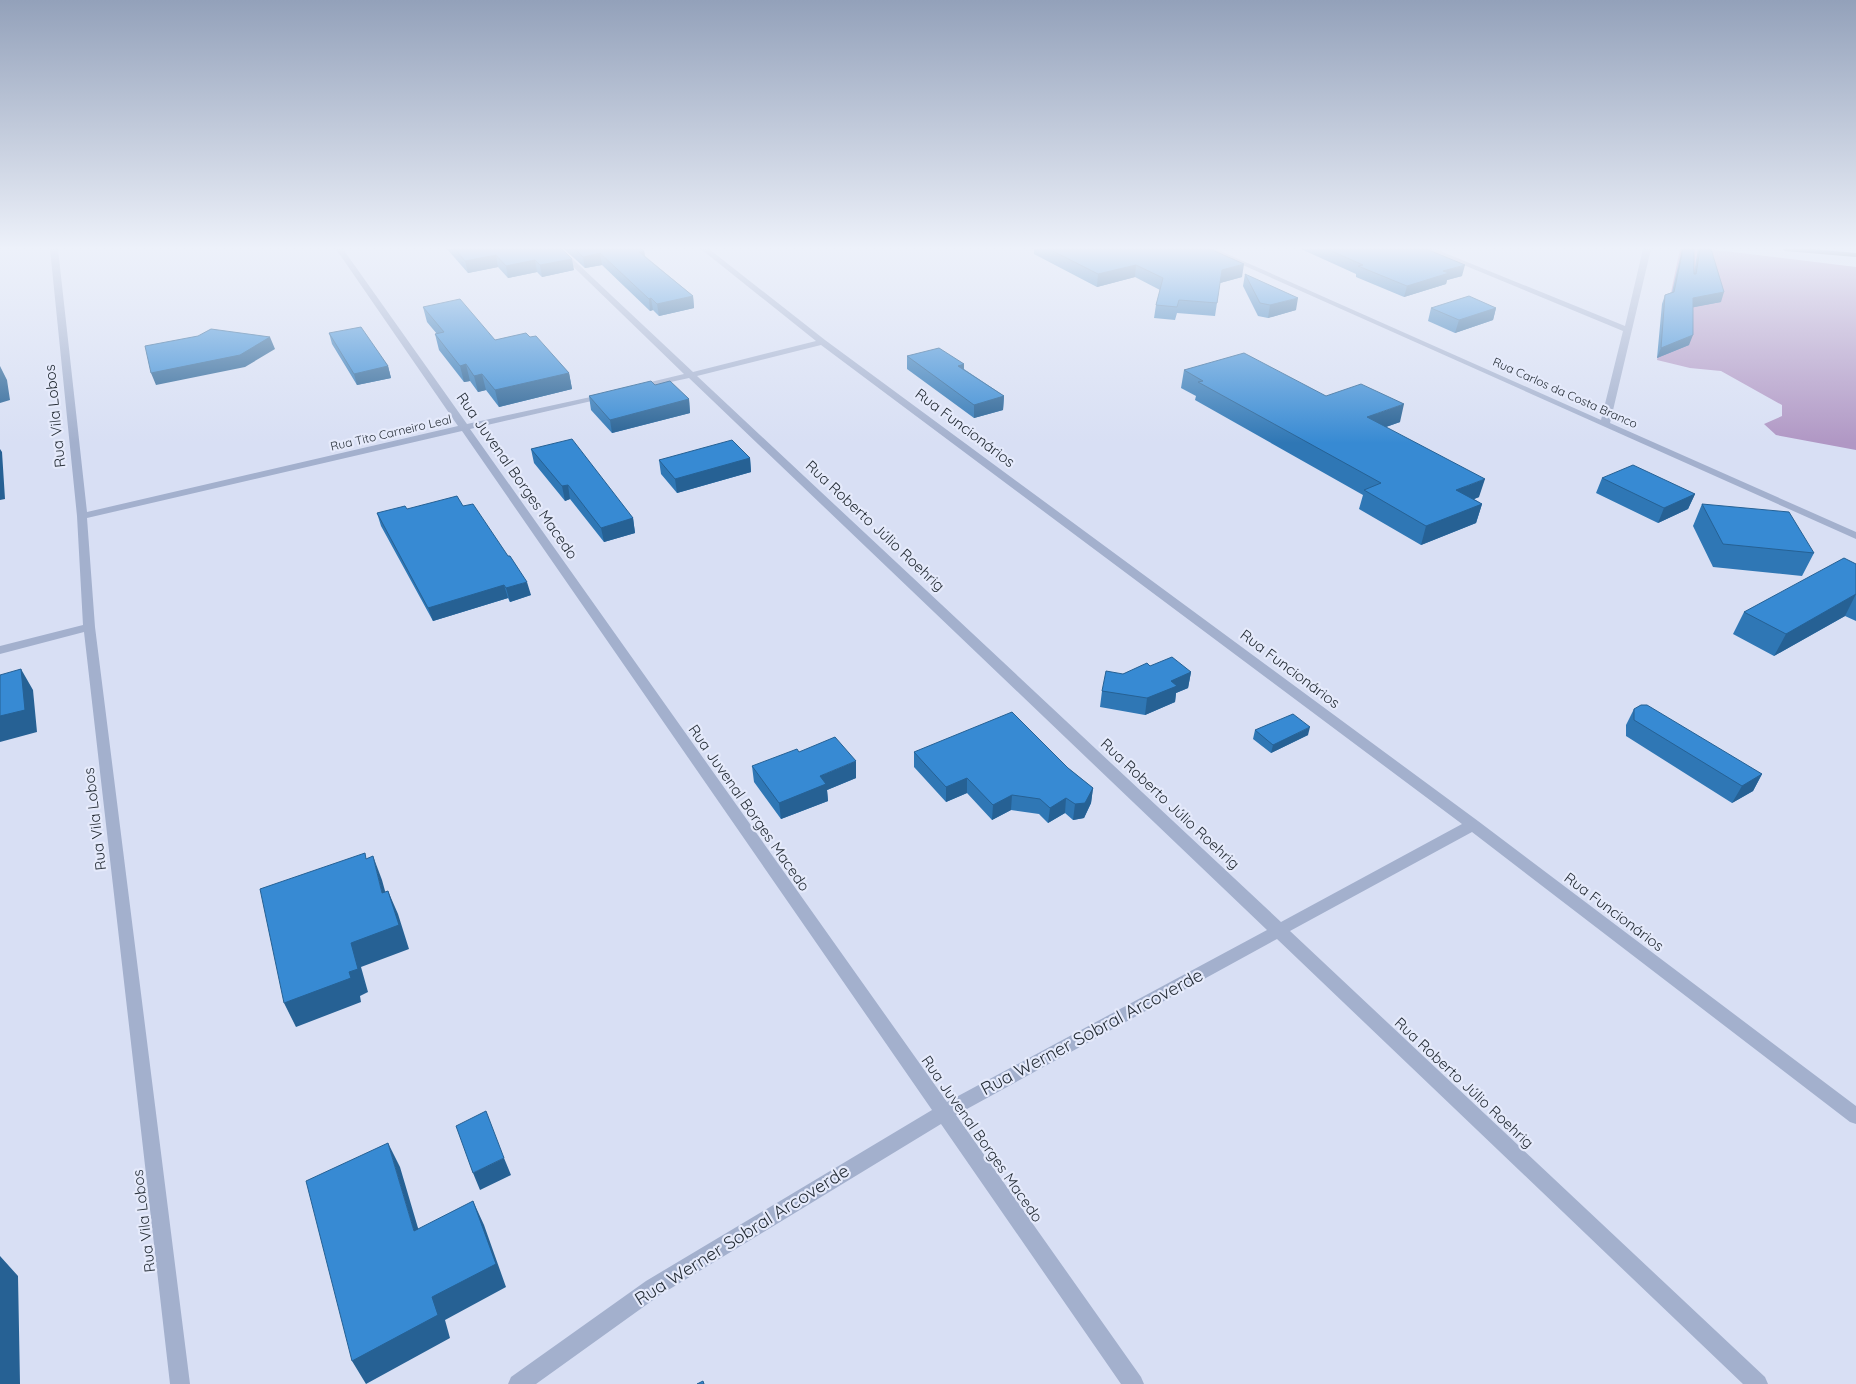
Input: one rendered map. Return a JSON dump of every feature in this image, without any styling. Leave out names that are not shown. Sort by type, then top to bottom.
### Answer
[{"type":"street","name":"Rua Vila Lobos","points":[[61,314],[82,516],[89,627],[180,1384]]},
{"type":"street","name":"Rua Juvenal Borges Macedo","points":[[384,314],[1134,1384]]},
{"type":"street","name":"Rua Roberto Júlio Roehrig","points":[[626,314],[1758,1384]]},
{"type":"street","name":"Rua Funcionários","points":[[786,314],[1474,825],[1856,1116]]},
{"type":"street","name":"Rua Carlos da Costa Branco","points":[[1356,314],[1856,536]]},
{"type":"street","points":[[1587,314],[1628,330]]},
{"type":"street","points":[[1605,424],[1632,314]]},
{"type":"street","name":"Rua Tito Carneiro Leal","points":[[82,516],[465,429],[822,342]]},
{"type":"street","points":[[0,650],[89,627]]},
{"type":"street","name":"Rua Werner Sobral Arcoverde","points":[[518,1384],[653,1288],[943,1113],[1474,825]]},
{"type":"shaded area","points":[[1667,314],[1856,314],[1856,450],[1776,435],[1764,424],[1782,416],[1782,405],[1721,371],[1690,368],[1657,360]]},
{"type":"building","points":[[429,314],[472,314],[495,340],[526,333],[530,337],[536,336],[569,373],[495,390],[482,374],[474,376],[466,364],[460,366],[435,334],[444,332]]},
{"type":"building","points":[[1444,314],[1479,314],[1459,320]]},
{"type":"building","points":[[1664,314],[1693,314],[1693,335],[1661,348]]},
{"type":"building","points":[[361,327],[388,366],[354,374],[329,333]]},
{"type":"building","points":[[211,329],[270,337],[240,355],[151,373],[145,346],[198,336]]},
{"type":"building","points":[[939,348],[964,364],[958,366],[1004,396],[974,405],[907,356]]},
{"type":"building","points":[[1244,353],[1326,396],[1361,384],[1404,404],[1367,417],[1485,479],[1456,490],[1482,504],[1426,526],[1364,490],[1381,483],[1198,382],[1203,381],[1184,370]]},
{"type":"building","points":[[651,381],[655,385],[670,381],[689,399],[610,420],[589,396]]},
{"type":"building","points":[[572,439],[633,518],[601,528],[568,485],[562,486],[531,449]]},
{"type":"building","points":[[732,440],[750,458],[675,479],[659,460]]},
{"type":"building","points":[[1633,465],[1695,494],[1664,508],[1602,478]]},
{"type":"building","points":[[457,496],[463,506],[473,504],[527,582],[506,588],[504,585],[428,608],[377,513],[405,506],[407,509]]},
{"type":"building","points":[[1702,504],[1789,512],[1814,553],[1723,544]]},
{"type":"building","points":[[1844,558],[1856,564],[1856,594],[1786,634],[1744,612]]},
{"type":"building","points":[[1172,657],[1191,672],[1171,681],[1177,686],[1147,698],[1102,691],[1106,671],[1123,674],[1147,663],[1150,666]]},
{"type":"building","points":[[21,669],[25,710],[0,716],[0,675]]},
{"type":"building","points":[[1641,705],[1647,705],[1762,774],[1742,786],[1634,720],[1634,709]]},
{"type":"building","points":[[1012,712],[1068,768],[1093,788],[1085,803],[1075,804],[1066,798],[1050,808],[1040,799],[1012,795],[993,805],[967,778],[946,787],[914,752]]},
{"type":"building","points":[[1293,714],[1310,727],[1273,745],[1255,730]]},
{"type":"building","points":[[835,737],[856,761],[820,776],[826,784],[779,803],[752,766],[797,749],[799,752]]},
{"type":"building","points":[[365,853],[366,859],[373,856],[382,893],[388,891],[399,925],[351,943],[358,969],[349,972],[351,978],[284,1003],[260,889]]},
{"type":"building","points":[[486,1111],[504,1158],[473,1173],[456,1126]]},
{"type":"building","points":[[388,1143],[414,1231],[473,1201],[496,1264],[432,1297],[438,1315],[352,1361],[306,1181]]}]
